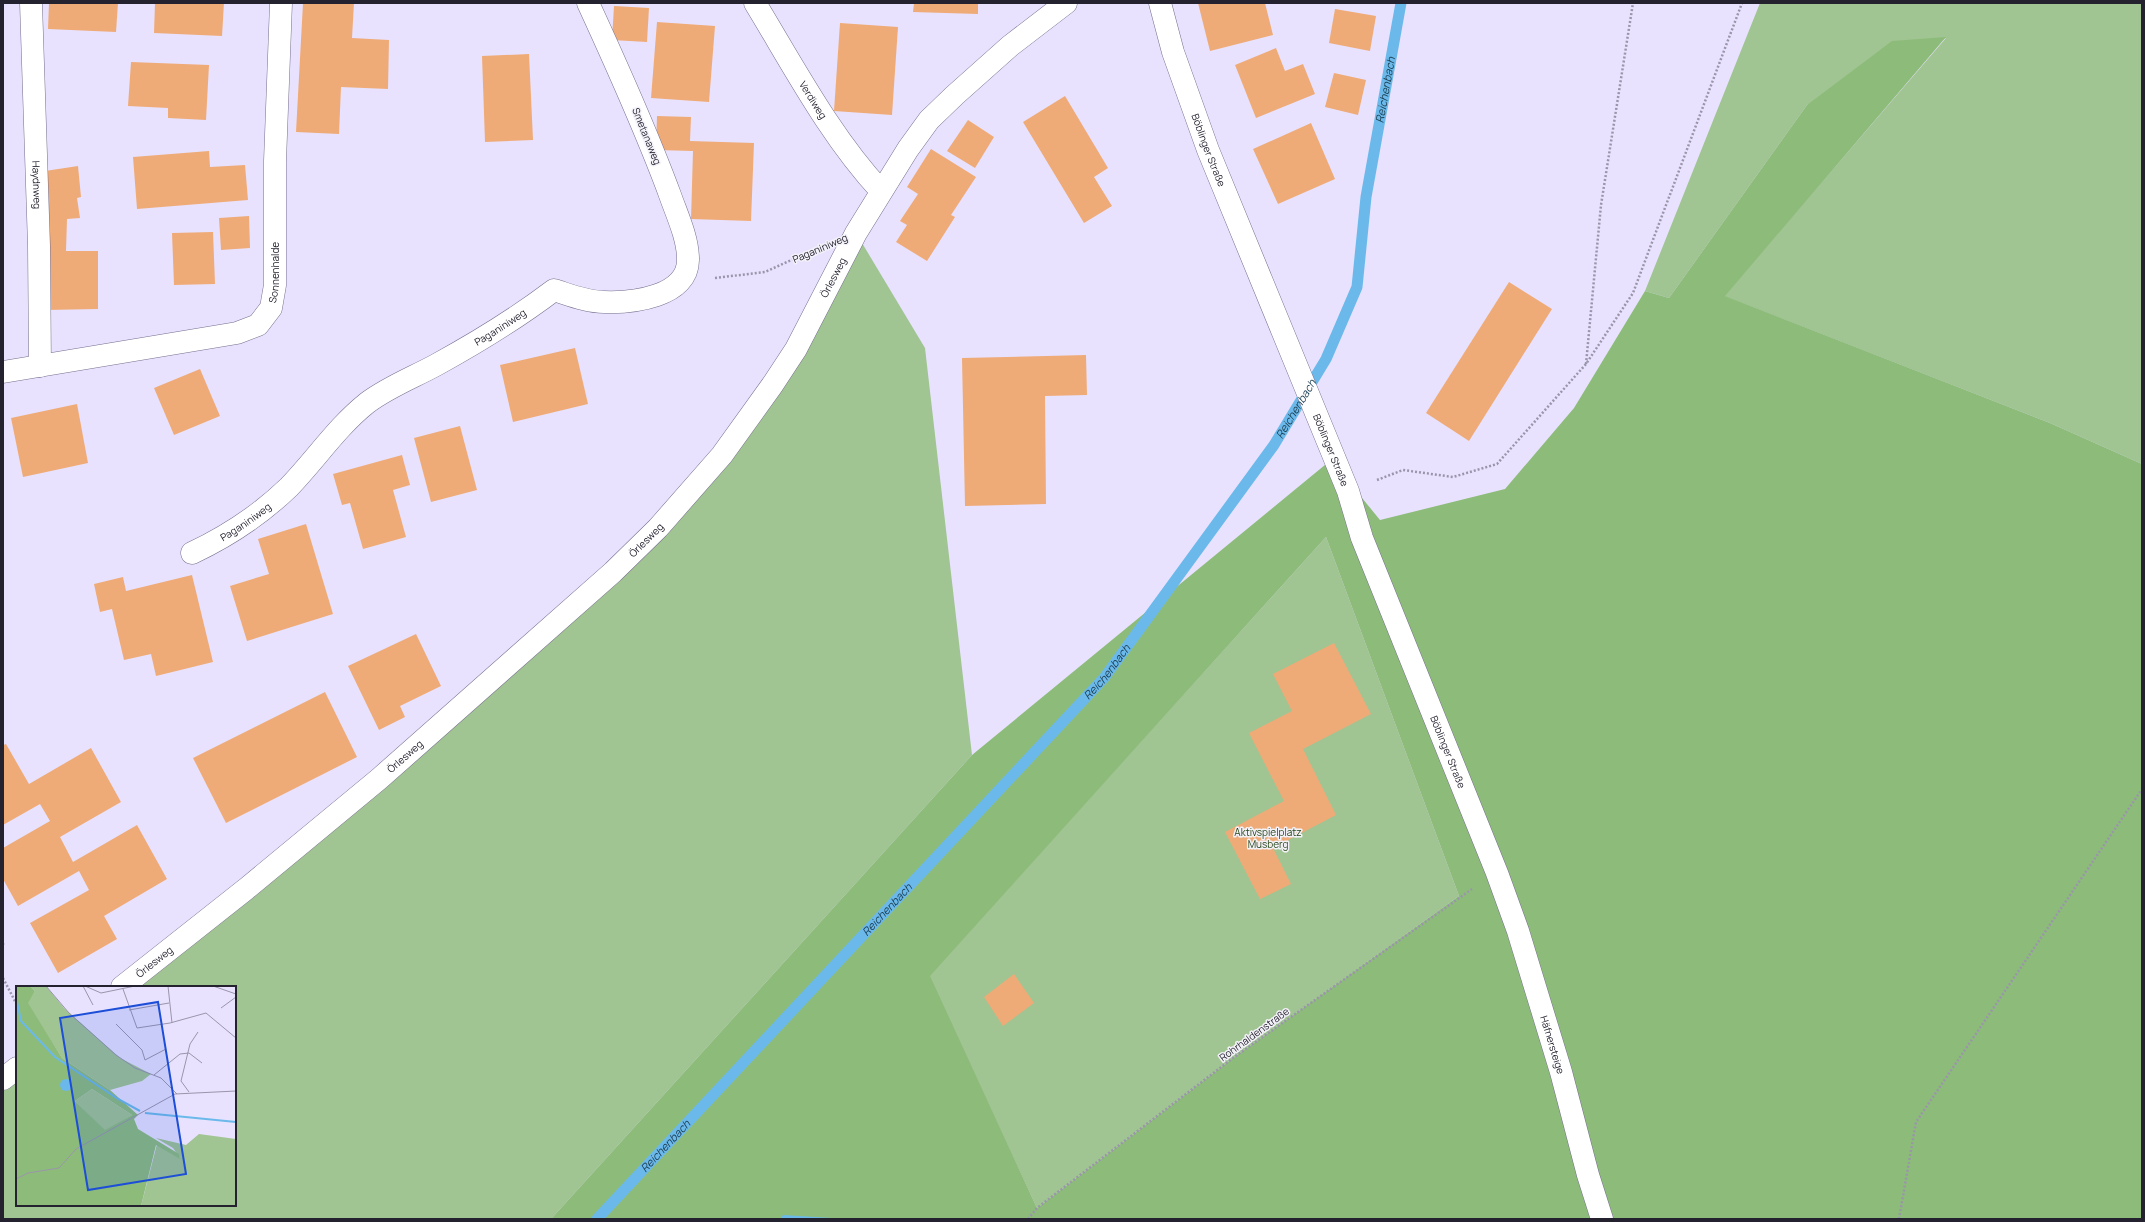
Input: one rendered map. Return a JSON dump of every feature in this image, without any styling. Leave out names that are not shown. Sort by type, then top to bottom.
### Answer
[{"type":"street","name":"Haydnweg","points":[[31,3],[39,246],[40,366]]},
{"type":"street","name":"Sonnenhalde","points":[[3,372],[237,334],[258,325],[271,308],[276,286],[275,161],[281,3]]},
{"type":"street","name":"Smetanaweg","points":[[588,3],[626,86],[670,197],[684,239],[688,260],[685,275]]},
{"type":"street","name":"Verdiweg","points":[[755,3],[839,138],[859,167],[881,191]]},
{"type":"street","name":"Örlesweg","points":[[123,986],[246,889],[380,779],[572,610],[658,528],[722,455],[773,384],[796,349],[856,233],[908,149],[929,120],[980,72],[1066,3]]},
{"type":"street","name":"Böblinger Straße","points":[[1160,3],[1173,52],[1208,150],[1321,430],[1348,491],[1362,538],[1497,873]]},
{"type":"street","name":"Paganiniweg","points":[[192,553],[216,542],[264,509],[289,486],[334,434],[369,402],[492,333],[526,311],[554,290],[575,297],[602,302],[633,301],[662,294],[676,287],[685,275]]},
{"type":"street","name":"Häfnersteige","points":[[1497,873],[1518,931],[1559,1065],[1588,1175],[1602,1219]]},
{"type":"street","points":[[3,1079],[16,1069]]},
{"type":"path","points":[[1586,364],[1601,204],[1633,3]]},
{"type":"path","points":[[1348,491],[1403,470],[1453,477],[1497,464],[1586,364],[1634,293],[1742,3]]},
{"type":"path","name":"Paganiniweg","points":[[685,275],[720,278],[765,272],[856,233]]},
{"type":"path","points":[[1899,1219],[1916,1122],[2142,788]]},
{"type":"path","name":"Rohrhaldenstraße","points":[[1028,1219],[1037,1208],[1233,1058],[1459,896],[1497,873]]},
{"type":"path","points":[[3,978],[16,1003]]},
{"type":"green space","points":[[1760,3],[2142,3],[2142,464],[2050,423],[1724,296],[1946,38],[1807,105],[1669,298],[1645,291]]},
{"type":"green space","points":[[1946,37],[1725,296],[2050,423],[2142,464],[2142,1219],[551,1219],[972,755],[1331,460],[1380,520],[1505,489],[1574,408],[1645,291],[1669,298],[1807,105],[1892,41]],"holes":[[[1326,537],[1459,896],[1233,1058],[1037,1208],[930,976]]]},
{"type":"green space","points":[[856,233],[925,348],[972,755],[551,1219],[3,1219],[3,1079],[16,1069],[16,1206],[236,1206],[236,986],[123,986],[379,779],[722,455]]},
{"type":"green space","name":"Aktivspielplatz Musberg","points":[[1326,537],[1459,896],[1233,1058],[1037,1208],[929,976]]},
{"type":"water","points":[[783,1215],[848,1219],[780,1219]]},
{"type":"building","points":[[49,3],[118,3],[116,32],[48,29]]},
{"type":"building","points":[[155,3],[224,3],[222,36],[154,33]]},
{"type":"building","points":[[303,3],[354,3],[352,38],[389,40],[388,89],[341,87],[339,134],[296,132]]},
{"type":"building","points":[[914,3],[978,3],[978,14],[913,12]]},
{"type":"building","points":[[1198,3],[1265,3],[1273,35],[1210,51]]},
{"type":"building","points":[[614,6],[649,8],[647,42],[612,40]]},
{"type":"building","points":[[1335,9],[1376,16],[1370,51],[1329,43]]},
{"type":"building","points":[[657,22],[715,26],[709,102],[651,98]]},
{"type":"building","points":[[840,23],[898,27],[892,115],[834,111]]},
{"type":"building","points":[[1276,48],[1285,71],[1303,64],[1315,94],[1256,118],[1235,65]]},
{"type":"building","points":[[529,54],[533,140],[485,142],[482,56]]},
{"type":"building","points":[[131,62],[209,65],[206,120],[168,118],[168,108],[128,106]]},
{"type":"building","points":[[1334,73],[1366,80],[1358,115],[1325,107]]},
{"type":"building","points":[[1065,96],[1108,168],[1094,177],[1112,206],[1084,223],[1023,122]]},
{"type":"building","points":[[657,116],[691,117],[690,141],[754,143],[751,221],[691,219],[693,151],[656,150]]},
{"type":"building","points":[[968,120],[994,137],[975,168],[947,151]]},
{"type":"building","points":[[1311,123],[1335,179],[1278,204],[1253,149]]},
{"type":"building","points":[[931,149],[976,177],[951,215],[955,217],[927,261],[896,242],[907,225],[900,221],[918,194],[907,187]]},
{"type":"building","points":[[209,151],[210,167],[245,165],[248,200],[137,209],[133,157]]},
{"type":"building","points":[[78,166],[81,197],[77,198],[80,218],[67,219],[66,251],[98,251],[98,309],[46,310],[45,171]]},
{"type":"building","points":[[249,216],[250,248],[221,250],[219,218]]},
{"type":"building","points":[[213,232],[215,284],[174,285],[172,233]]},
{"type":"building","points":[[1509,282],[1552,309],[1469,441],[1426,413]]},
{"type":"building","points":[[575,348],[588,404],[513,422],[500,365]]},
{"type":"building","points":[[1086,355],[1087,395],[1045,396],[1046,504],[965,506],[962,358]]},
{"type":"building","points":[[200,369],[220,416],[174,435],[154,388]]},
{"type":"building","points":[[77,404],[88,463],[23,477],[11,418]]},
{"type":"building","points":[[460,426],[477,490],[431,502],[414,438]]},
{"type":"building","points":[[402,455],[410,485],[393,490],[406,537],[363,549],[350,503],[342,505],[333,474]]},
{"type":"building","points":[[306,524],[333,614],[247,641],[230,586],[269,574],[258,539]]},
{"type":"building","points":[[192,575],[213,662],[156,676],[151,654],[124,660],[112,609],[100,612],[94,584],[123,577],[126,591]]},
{"type":"building","points":[[416,634],[441,686],[400,706],[405,717],[379,730],[348,666]]},
{"type":"building","points":[[1334,643],[1371,714],[1303,749],[1336,815],[1273,848],[1291,884],[1260,899],[1225,832],[1284,801],[1249,733],[1292,711],[1273,674]]},
{"type":"building","points":[[325,692],[357,757],[226,823],[193,758]]},
{"type":"building","points":[[6,744],[29,784],[91,748],[121,802],[60,837],[73,862],[137,825],[167,879],[104,916],[117,939],[58,973],[30,923],[89,890],[79,871],[18,906],[3,879],[3,848],[50,821],[40,804],[3,825],[3,745]]},
{"type":"building","points":[[1014,974],[1034,1003],[1003,1026],[984,997]]},
{"type":"waterway","name":"Reichenbach","points":[[597,1219],[1104,678],[1274,445],[1326,359],[1357,287],[1366,197],[1401,3]]}]
